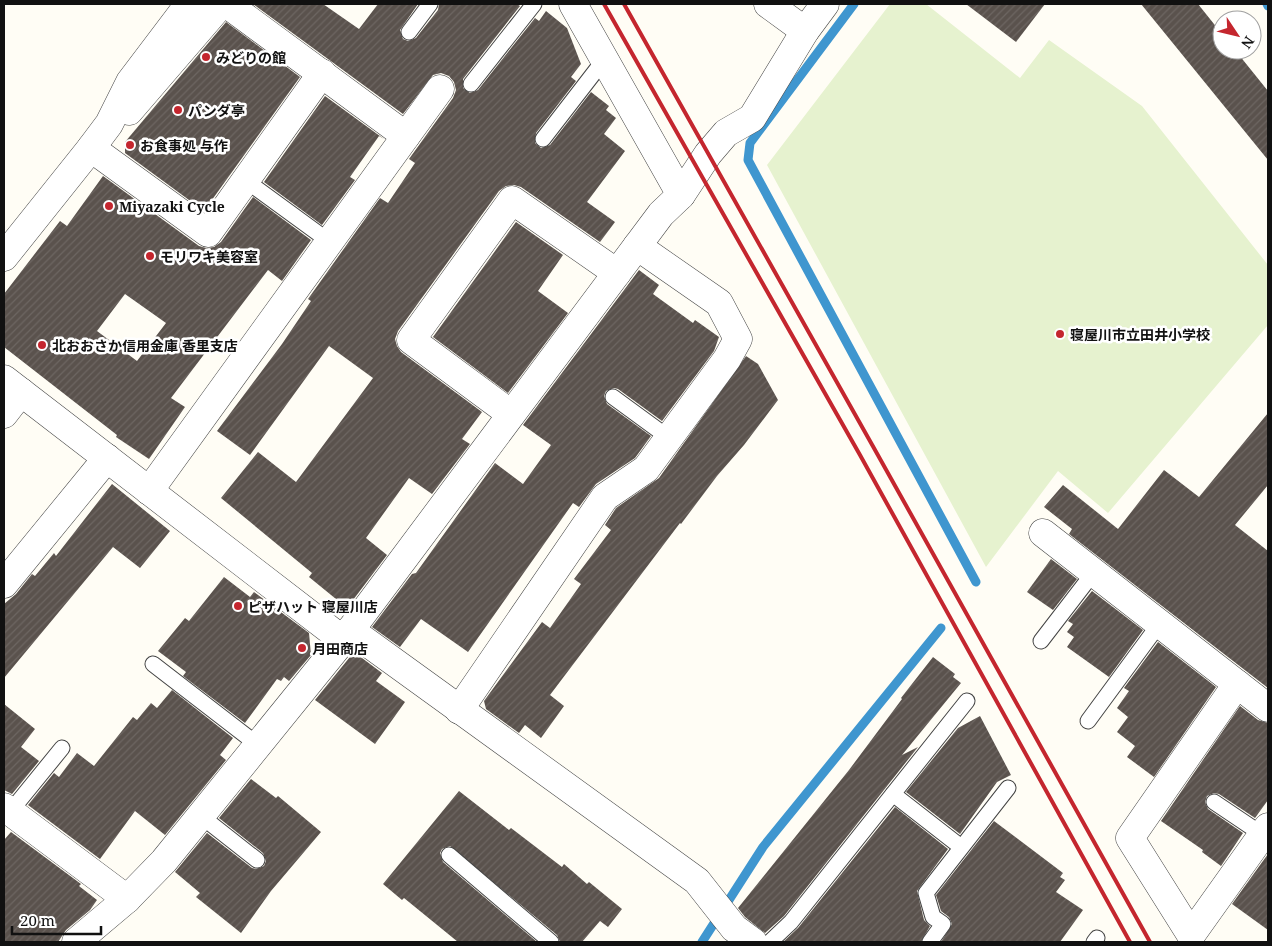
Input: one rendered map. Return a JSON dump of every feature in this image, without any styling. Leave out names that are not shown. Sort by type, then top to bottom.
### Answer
[{"type":"street","points":[[4,257],[109,124],[130,82],[190,4]]},
{"type":"street","points":[[109,124],[124,118],[221,4]]},
{"type":"street","points":[[227,4],[406,136]]},
{"type":"street","points":[[573,4],[681,195]]},
{"type":"street","points":[[768,4],[805,31]]},
{"type":"street","points":[[76,942],[127,899],[164,861],[346,635],[660,214],[681,195],[708,154],[726,133],[752,118],[805,31],[825,4]]},
{"type":"street","points":[[91,148],[208,232],[322,74]]},
{"type":"street","points":[[149,491],[440,89]]},
{"type":"street","points":[[511,414],[411,340],[512,200],[617,273]]},
{"type":"street","points":[[459,710],[605,496],[646,469],[727,359],[738,339],[719,303],[637,246]]},
{"type":"street","points":[[4,414],[12,386],[149,491],[346,635],[459,710],[697,881],[729,926]]},
{"type":"street","points":[[4,584],[107,458]]},
{"type":"street","points":[[1043,533],[1268,708]]},
{"type":"street","points":[[1237,684],[1130,838],[1190,935],[1265,831]]},
{"type":"street","points":[[7,809],[127,899]]},
{"type":"lane","points":[[409,32],[430,4]]},
{"type":"lane","points":[[471,84],[534,4]]},
{"type":"lane","points":[[543,139],[604,60]]},
{"type":"lane","points":[[245,180],[330,242]]},
{"type":"lane","points":[[613,396],[669,438]]},
{"type":"lane","points":[[1041,641],[1094,572]]},
{"type":"lane","points":[[1088,720],[1160,624]]},
{"type":"lane","points":[[153,664],[258,745]]},
{"type":"lane","points":[[770,942],[791,922],[967,701]]},
{"type":"lane","points":[[7,809],[62,748]]},
{"type":"lane","points":[[930,942],[943,924],[933,917],[926,893],[1008,788]]},
{"type":"lane","points":[[893,794],[962,847]]},
{"type":"lane","points":[[1214,802],[1265,831]]},
{"type":"lane","points":[[201,816],[257,860]]},
{"type":"lane","points":[[450,855],[550,942]]},
{"type":"green space","name":"寝屋川市立田井小学校","points":[[890,4],[926,4],[1020,78],[1049,40],[1142,106],[1268,265],[1268,325],[1108,513],[1058,471],[986,567],[767,165]]},
{"type":"building","points":[[253,4],[323,4],[359,29],[378,4],[418,4],[400,30],[403,39],[408,41],[416,38],[438,10],[439,4],[517,4],[520,6],[463,79],[463,88],[470,93],[478,90],[535,18],[539,21],[546,11],[567,28],[581,64],[571,77],[576,81],[536,133],[535,143],[541,148],[550,145],[591,92],[609,106],[606,110],[616,118],[604,134],[625,151],[587,202],[615,222],[600,242],[521,187],[514,185],[506,186],[499,191],[398,331],[395,339],[401,352],[482,412],[462,439],[470,444],[432,494],[409,478],[366,538],[387,555],[347,608],[309,577],[312,573],[221,498],[258,452],[296,482],[373,378],[329,346],[250,455],[217,431],[282,344],[311,301],[308,299],[380,198],[388,203],[415,163],[409,159],[453,98],[456,90],[454,82],[449,76],[441,73],[433,75],[403,114]]},
{"type":"building","points":[[966,4],[1045,4],[1016,42]]},
{"type":"building","points":[[1141,4],[1198,4],[1212,22],[1212,60],[1243,60],[1268,91],[1268,160]]},
{"type":"building","points":[[226,22],[300,77],[204,211],[125,153],[125,142]]},
{"type":"building","points":[[325,96],[384,139],[379,136],[350,177],[355,180],[322,225],[264,182]]},
{"type":"building","points":[[103,176],[199,246],[206,248],[214,247],[221,242],[253,197],[311,240],[282,281],[268,270],[171,398],[185,407],[149,459],[116,437],[117,435],[4,347],[4,294],[60,221],[67,226]],"holes":[[[125,294],[166,323],[137,361],[97,331]]]},
{"type":"building","points":[[516,222],[563,255],[538,291],[568,313],[508,393],[433,337]]},
{"type":"building","points":[[639,270],[659,285],[653,294],[693,323],[695,320],[719,337],[714,351],[662,421],[618,389],[614,388],[606,391],[604,396],[607,404],[651,436],[635,458],[596,484],[579,507],[573,503],[468,652],[421,619],[400,647],[372,627],[412,574],[416,573],[495,463],[523,484],[551,445],[523,425]]},
{"type":"building","points":[[746,356],[758,364],[778,400],[680,523],[550,695],[564,706],[541,738],[525,725],[519,733],[486,709],[484,701],[542,622],[550,628],[581,584],[574,579],[611,530],[605,525],[616,508],[659,478]]},
{"type":"building","points":[[1268,413],[1268,485],[1235,525],[1268,551],[1268,688],[1069,534],[1072,529],[1044,507],[1063,485],[1118,529],[1164,470],[1199,497]]},
{"type":"building","points":[[112,484],[170,531],[140,568],[113,547],[4,678],[4,604],[16,594],[32,574],[35,576],[54,553],[56,556]]},
{"type":"building","points":[[1051,559],[1077,579],[1053,610],[1027,592]]},
{"type":"building","points":[[224,577],[250,597],[254,592],[309,633],[311,655],[289,681],[284,677],[281,681],[277,679],[245,723],[183,676],[186,672],[158,651],[185,618],[189,621]]},
{"type":"building","points":[[1092,591],[1143,630],[1109,677],[1067,647],[1074,637],[1067,632],[1073,624],[1068,621]]},
{"type":"building","points":[[1158,642],[1216,687],[1154,777],[1127,757],[1135,746],[1117,732],[1128,717],[1117,708],[1129,691],[1124,688]]},
{"type":"building","points":[[354,652],[382,673],[376,681],[405,702],[375,744],[315,700]]},
{"type":"building","points":[[933,657],[955,674],[953,677],[961,683],[902,755],[918,747],[784,916],[765,933],[745,917],[738,908],[849,770]]},
{"type":"building","points":[[172,690],[233,738],[220,755],[226,760],[165,835],[135,811],[100,859],[28,805],[54,773],[59,777],[77,753],[94,766],[133,717],[137,720],[151,703],[157,708]]},
{"type":"building","points":[[4,704],[35,729],[21,747],[39,761],[12,794],[4,790]]},
{"type":"building","points":[[1240,706],[1258,720],[1268,723],[1268,800],[1255,818],[1219,794],[1214,793],[1207,796],[1205,802],[1208,809],[1243,833],[1221,866],[1202,852],[1203,850],[1161,821]]},
{"type":"building","points":[[980,716],[1011,775],[997,782],[960,834],[906,792],[958,728]]},
{"type":"building","points":[[251,779],[276,798],[278,796],[321,832],[271,891],[241,933],[196,897],[200,893],[175,872],[207,833],[252,868],[256,869],[264,866],[266,861],[263,853],[219,818]]},
{"type":"building","points":[[459,791],[509,830],[511,828],[562,867],[564,864],[587,884],[589,882],[622,909],[608,927],[600,921],[582,942],[560,942],[557,935],[450,846],[442,849],[440,853],[443,862],[537,942],[458,942],[404,898],[402,900],[383,884]]},
{"type":"building","points":[[895,807],[948,849],[917,891],[924,920],[930,926],[921,942],[783,942],[798,928]]},
{"type":"building","points":[[994,821],[1063,873],[1060,877],[1065,880],[1056,892],[1083,910],[1060,942],[941,942],[952,924],[949,917],[941,911],[936,895]]},
{"type":"building","points":[[11,832],[81,884],[79,886],[97,900],[90,910],[66,930],[58,942],[4,942],[4,840]]},
{"type":"building","points":[[1268,854],[1268,930],[1232,904]]},
{"type":"waterway","points":[[854,4],[750,143],[748,160],[976,582]]},
{"type":"waterway","points":[[702,942],[763,847],[941,628]]},
{"type":"railway","points":[[604,4],[860,455],[1130,942]]},
{"type":"railway","points":[[624,4],[1150,942]]},
{"type":"place","name":"みどりの館","points":[[206,57]]},
{"type":"place","name":"パンダ亭","points":[[178,110]]},
{"type":"place","name":"お食事処 与作","points":[[130,145]]},
{"type":"place","name":"Miyazaki Cycle","points":[[109,206]]},
{"type":"place","name":"モリワキ美容室","points":[[150,256]]},
{"type":"place","name":"寝屋川市立田井小学校","points":[[1060,334]]},
{"type":"place","name":"北おおさか信用金庫 香里支店","points":[[42,345]]},
{"type":"place","name":"ピザハット 寝屋川店","points":[[238,606]]},
{"type":"place","name":"月田商店","points":[[302,648]]}]
